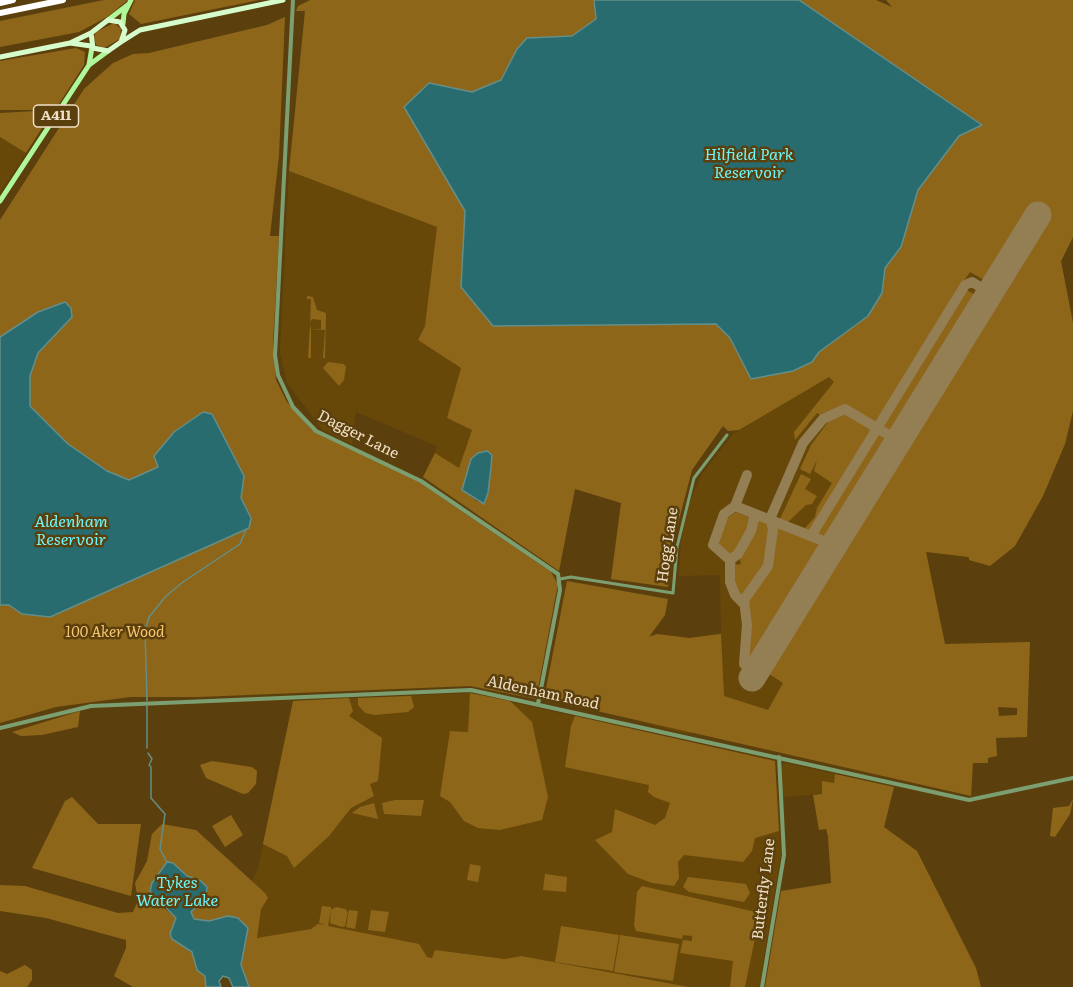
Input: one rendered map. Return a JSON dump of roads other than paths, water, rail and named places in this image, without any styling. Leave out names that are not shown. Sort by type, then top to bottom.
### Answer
[{"type":"highway","points":[[0,3],[13,0]]},
{"type":"highway","points":[[0,12],[63,0]]},
{"type":"highway","points":[[70,43],[108,51],[140,30],[283,0]]},
{"type":"highway","points":[[0,57],[70,43],[91,33],[108,20],[140,30]]},
{"type":"highway","points":[[122,42],[125,35],[123,25]]},
{"type":"highway","points":[[91,33],[92,47]]},
{"type":"main road","points":[[108,20],[130,2]]},
{"type":"main road","points":[[123,25],[123,14],[130,2]]},
{"type":"main road","name":"A411","points":[[89,65],[92,47]]},
{"type":"main road","name":"A411","points":[[0,201],[89,65],[108,51]]},
{"type":"street","name":"Dagger Lane","points":[[293,0],[275,355],[282,387],[294,407],[316,431],[430,486],[547,566],[560,579]]},
{"type":"street","name":"Hogg Lane","points":[[560,579],[571,576],[673,593],[677,547],[694,478],[727,435]]},
{"type":"street","points":[[538,704],[560,579]]},
{"type":"street","name":"Aldenham Road","points":[[0,728],[91,706],[471,690],[973,801],[1073,778]]},
{"type":"street","name":"Butterfly Lane","points":[[762,987],[784,855],[779,757]]},
{"type":"water","name":"Hilfield Park Reservoir","points":[[594,0],[799,0],[982,125],[959,136],[918,190],[901,247],[885,268],[882,293],[868,316],[819,352],[812,362],[793,371],[751,379],[730,338],[716,324],[493,326],[461,287],[465,211],[404,107],[429,83],[472,92],[501,80],[517,49],[527,38],[572,36],[596,19]]},
{"type":"water","name":"Aldenham Reservoir","points":[[65,302],[71,308],[72,317],[38,353],[30,376],[30,406],[68,444],[107,471],[129,480],[158,467],[154,456],[174,432],[203,412],[212,414],[244,476],[241,498],[251,518],[249,528],[50,617],[22,614],[9,605],[0,605],[0,337],[38,312]]},
{"type":"water","points":[[487,451],[492,455],[488,493],[484,504],[462,490],[471,459],[478,453]]},
{"type":"water","name":"Tykes Water Lake","points":[[167,862],[173,863],[187,876],[201,881],[207,887],[206,897],[191,912],[194,919],[209,921],[228,916],[238,918],[248,928],[241,965],[249,987],[233,987],[229,978],[223,976],[219,981],[221,987],[206,987],[205,976],[197,970],[192,952],[172,939],[170,934],[176,918],[150,891],[152,883]]},
{"type":"waterway","points":[[147,701],[145,631],[149,617],[166,596],[183,582],[240,544],[246,530]]},
{"type":"waterway","points":[[147,706],[147,748]]},
{"type":"waterway","points":[[148,753],[152,759],[149,765],[151,767],[151,798],[165,814],[160,849],[167,862]]},
{"type":"park label","name":"100 Aker Wood","points":[[115,633]]}]
